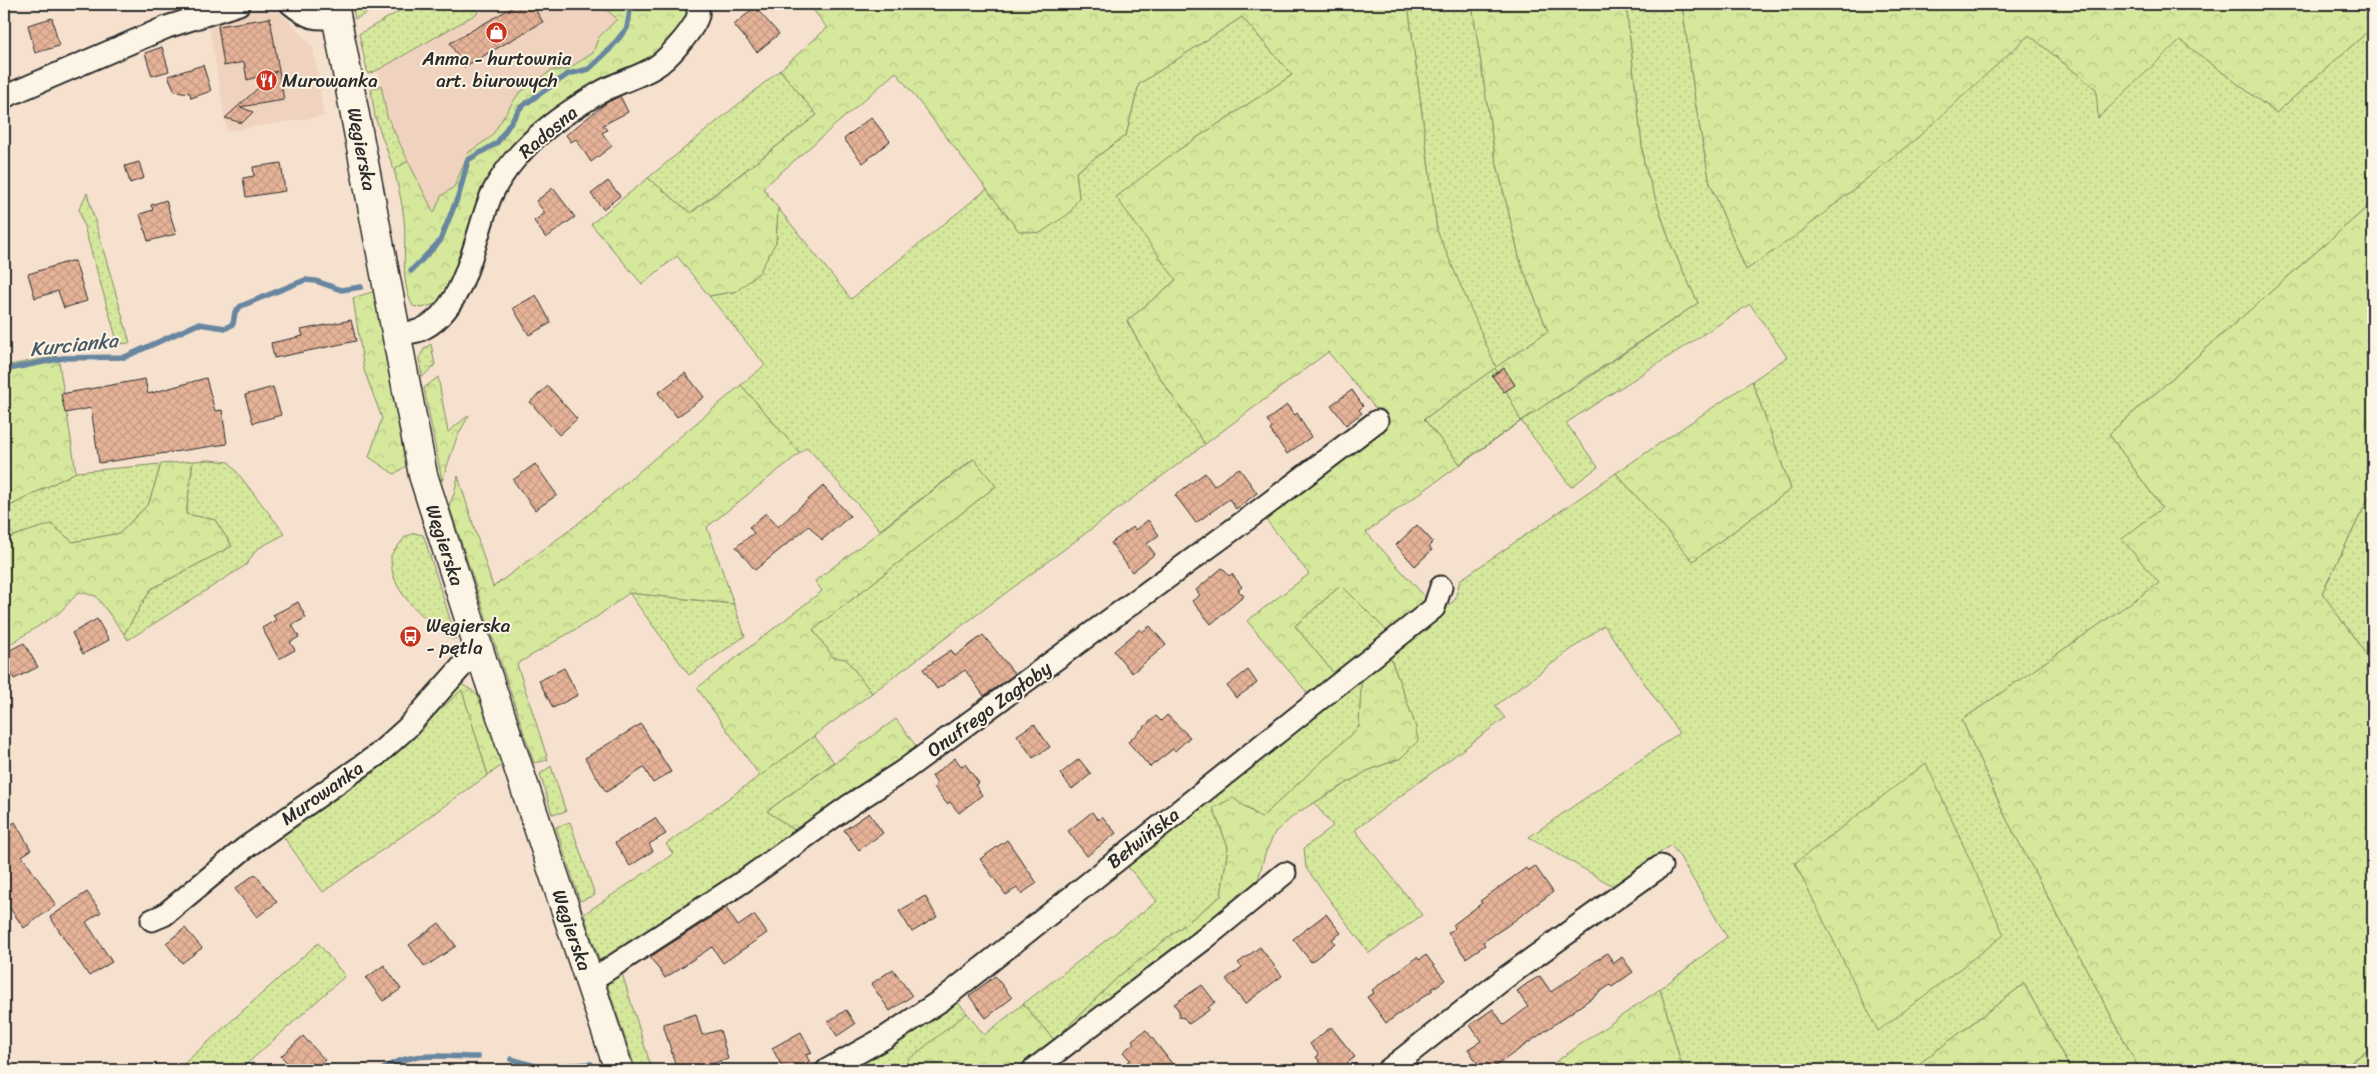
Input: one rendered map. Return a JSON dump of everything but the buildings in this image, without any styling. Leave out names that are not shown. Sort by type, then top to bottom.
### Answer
[{"type":"main road","name":"Węgierska","points":[[336,11],[423,474],[482,659],[619,1070]]},
{"type":"street","points":[[4,97],[167,27],[239,4]]},
{"type":"street","points":[[291,4],[305,16],[321,19],[336,11]]},
{"type":"street","name":"Radosna","points":[[397,334],[420,331],[442,314],[452,301],[468,268],[491,197],[499,180],[523,150],[548,127],[583,103],[601,92],[654,68],[663,61],[688,33],[698,15],[697,4]]},
{"type":"street","name":"Onufrego Zagłoby","points":[[590,981],[741,883],[850,805],[903,771],[1249,518],[1377,421]]},
{"type":"street","name":"Bełwińska","points":[[827,1070],[886,1037],[943,999],[1068,897],[1434,608],[1441,588]]},
{"type":"street","name":"Murowanka","points":[[152,920],[164,915],[250,844],[377,755],[407,728],[464,664],[482,659]]},
{"type":"street","points":[[1388,1070],[1505,978],[1661,866]]},
{"type":"street","points":[[1033,1070],[1203,940],[1285,872]]},
{"type":"shaded area","points":[[495,4],[600,4],[617,19],[598,38],[593,53],[566,70],[518,94],[491,137],[469,152],[454,187],[441,196],[434,214],[387,116],[378,70]]},
{"type":"shaded area","points":[[259,7],[276,7],[313,47],[324,116],[227,131],[208,20]]},
{"type":"green space","points":[[352,4],[384,4],[355,19]]},
{"type":"green space","points":[[412,4],[473,4],[478,13],[368,74],[359,34]]},
{"type":"green space","points":[[600,4],[691,4],[687,20],[670,46],[548,117],[460,262],[448,289],[436,304],[421,308],[413,306],[406,286],[404,219],[394,170],[408,161],[434,213],[441,196],[454,187],[469,152],[491,137],[518,94],[552,70],[566,70],[593,53],[598,38],[617,19]]},
{"type":"green space","points":[[809,4],[1408,4],[1437,231],[1496,367],[1548,331],[1521,264],[1495,156],[1472,4],[1626,4],[1644,164],[1671,245],[1698,303],[1521,421],[1366,532],[1428,600],[1389,633],[1341,585],[1295,626],[1336,676],[1310,696],[1247,621],[1309,574],[1263,516],[1388,423],[1328,352],[1205,444],[1152,366],[1127,321],[1176,280],[1116,197],[1171,155],[1292,75],[1242,17],[1139,84],[1126,135],[1076,172],[1079,197],[1070,213],[1040,233],[1019,231],[896,72],[763,188],[778,208],[776,242],[759,273],[737,291],[709,296],[677,256],[642,284],[591,224],[648,178],[691,213],[817,115],[780,70],[827,28]],"holes":[[[1495,368],[1521,421],[1460,464],[1424,419]]]},
{"type":"green space","points":[[1408,4],[1472,4],[1495,156],[1521,264],[1548,331],[1496,368],[1521,420],[1585,380],[1698,303],[1671,245],[1644,164],[1626,4],[1682,4],[1696,107],[1710,183],[1746,270],[1857,187],[2029,35],[2096,89],[2180,40],[2276,113],[2373,27],[2373,202],[2109,434],[2162,508],[2160,583],[1962,720],[2006,818],[2140,1070],[2071,1070],[2024,984],[1911,1070],[1683,1070],[1660,989],[1727,937],[1680,857],[1671,845],[1613,886],[1529,837],[1679,733],[1604,625],[1495,706],[1505,718],[1355,830],[1422,915],[1369,953],[1306,868],[1304,848],[1333,826],[1314,803],[1367,771],[1401,758],[1415,724],[1388,651],[1455,600],[1460,580],[1616,473],[1693,561],[1791,489],[1752,381],[1787,357],[1750,304],[1566,423],[1598,467],[1571,487],[1521,421],[1460,464],[1424,419],[1495,368],[1437,231]]},
{"type":"green space","points":[[1682,4],[2373,4],[2373,27],[2276,113],[2180,40],[2098,118],[2096,89],[2029,35],[1923,133],[1797,235],[1746,270],[1710,183],[1696,107]]},
{"type":"green space","points":[[1242,17],[1292,75],[1171,155],[1176,280],[1127,321],[1152,366],[1205,444],[872,693],[846,659],[833,658],[813,630],[996,486],[973,459],[880,530],[807,447],[800,453],[741,385],[765,365],[709,296],[737,291],[776,242],[778,208],[851,299],[987,189],[1019,231],[1079,197],[1076,172],[1126,135],[1139,84]]},
{"type":"green space","points":[[780,70],[817,115],[690,213],[648,178]]},
{"type":"green space","points":[[381,85],[387,116],[408,161],[394,170],[375,117],[371,90]]},
{"type":"green space","points":[[87,193],[130,343],[118,344],[79,209]]},
{"type":"green space","points":[[2373,202],[2373,489],[2322,593],[2373,664],[2373,1047],[2338,1070],[2318,1070],[2305,1060],[2290,1070],[2140,1070],[2006,818],[1962,720],[2159,583],[2122,539],[2162,508],[2109,434]]},
{"type":"green space","points":[[375,291],[409,464],[394,474],[369,457],[382,418],[364,370],[353,298]]},
{"type":"green space","points":[[431,344],[435,365],[422,377],[419,358],[425,348]]},
{"type":"green space","points":[[58,356],[76,472],[4,509],[4,366]]},
{"type":"green space","points":[[438,377],[448,432],[469,415],[457,437],[442,481],[424,388]]},
{"type":"green space","points":[[1752,381],[1791,489],[1693,561],[1616,473]]},
{"type":"green space","points":[[741,385],[800,453],[707,527],[734,604],[629,593],[598,616],[517,664],[548,760],[534,763],[449,505],[454,494],[458,476],[493,587],[575,526]]},
{"type":"green space","points":[[974,459],[996,486],[813,630],[833,657],[846,659],[872,693],[760,776],[697,688],[822,591],[815,581]]},
{"type":"green space","points":[[193,461],[229,462],[285,534],[257,549],[246,565],[128,640],[124,634],[151,589],[232,546],[215,520],[186,514]]},
{"type":"green space","points":[[193,461],[186,514],[215,520],[232,546],[151,589],[124,634],[96,596],[79,592],[59,613],[4,648],[4,539],[51,524],[73,542],[120,533],[149,503],[161,464]]},
{"type":"green space","points":[[161,464],[149,503],[120,533],[73,542],[50,525],[4,539],[4,509],[76,472]]},
{"type":"green space","points":[[2373,489],[2373,664],[2322,593]]},
{"type":"green space","points":[[414,533],[423,535],[425,540],[456,638],[452,639],[447,636],[417,611],[401,592],[395,581],[391,555],[405,537]]},
{"type":"green space","points":[[1341,585],[1389,633],[1336,676],[1295,626]]},
{"type":"green space","points":[[629,593],[734,604],[745,636],[689,675]]},
{"type":"green space","points":[[1388,651],[1415,724],[1418,741],[1401,758],[1367,771],[1297,813],[1275,832],[1265,854],[1257,884],[1016,1070],[903,1070],[908,1060],[967,1013],[984,1035],[1023,1004],[1054,1040],[1118,977],[1221,896],[1228,847],[1213,808],[1233,798],[1261,818],[1359,727],[1362,669]]},
{"type":"green space","points":[[1362,669],[1359,727],[1261,818],[1247,807],[1213,808],[1228,847],[1221,896],[1118,977],[1054,1040],[1023,1004],[1157,901],[1123,861]]},
{"type":"green space","points":[[459,684],[470,689],[478,696],[485,706],[494,729],[504,764],[488,775],[462,690],[412,735]]},
{"type":"green space","points":[[462,689],[488,775],[323,892],[278,829],[386,758]]},
{"type":"green space","points":[[896,719],[919,750],[800,834],[767,811]]},
{"type":"green space","points":[[814,736],[834,762],[767,811],[800,834],[600,962],[584,914],[673,854],[666,844]]},
{"type":"green space","points":[[1926,763],[2004,935],[1878,1031],[1795,863]]},
{"type":"green space","points":[[551,766],[566,812],[552,814],[540,774]]},
{"type":"green space","points":[[570,822],[595,895],[580,901],[556,827]]},
{"type":"green space","points":[[318,943],[345,976],[240,1070],[177,1070]]},
{"type":"green space","points":[[620,967],[652,1070],[636,1070],[604,975]]},
{"type":"green space","points":[[2024,984],[2071,1070],[1911,1070]]},
{"type":"green space","points":[[1660,989],[1683,1070],[1544,1070]]},
{"type":"green space","points":[[954,998],[967,1013],[909,1060],[903,1070],[838,1070]]},
{"type":"green space","points":[[2373,1047],[2373,1070],[2338,1070]]},
{"type":"green space","points":[[2305,1060],[2318,1070],[2290,1070]]},
{"type":"waterway","name":"Kurcianka","points":[[411,271],[440,241],[459,194],[468,160],[497,143],[521,107],[568,74],[589,69],[609,50],[627,28],[631,4]]},
{"type":"waterway","name":"Kurcianka","points":[[4,370],[63,358],[125,357],[198,324],[226,328],[233,324],[235,312],[241,306],[305,280],[316,281],[341,290],[361,287]]},
{"type":"waterway","points":[[382,1070],[393,1064],[416,1057],[478,1057]]},
{"type":"waterway","points":[[511,1059],[538,1067],[591,1064]]},
{"type":"place","name":"Anma - hurtownia art. biurowych","points":[[497,32]]},
{"type":"place","name":"Murowanka","points":[[266,80]]},
{"type":"place","name":"Węgierska - pętla","points":[[410,636]]}]
